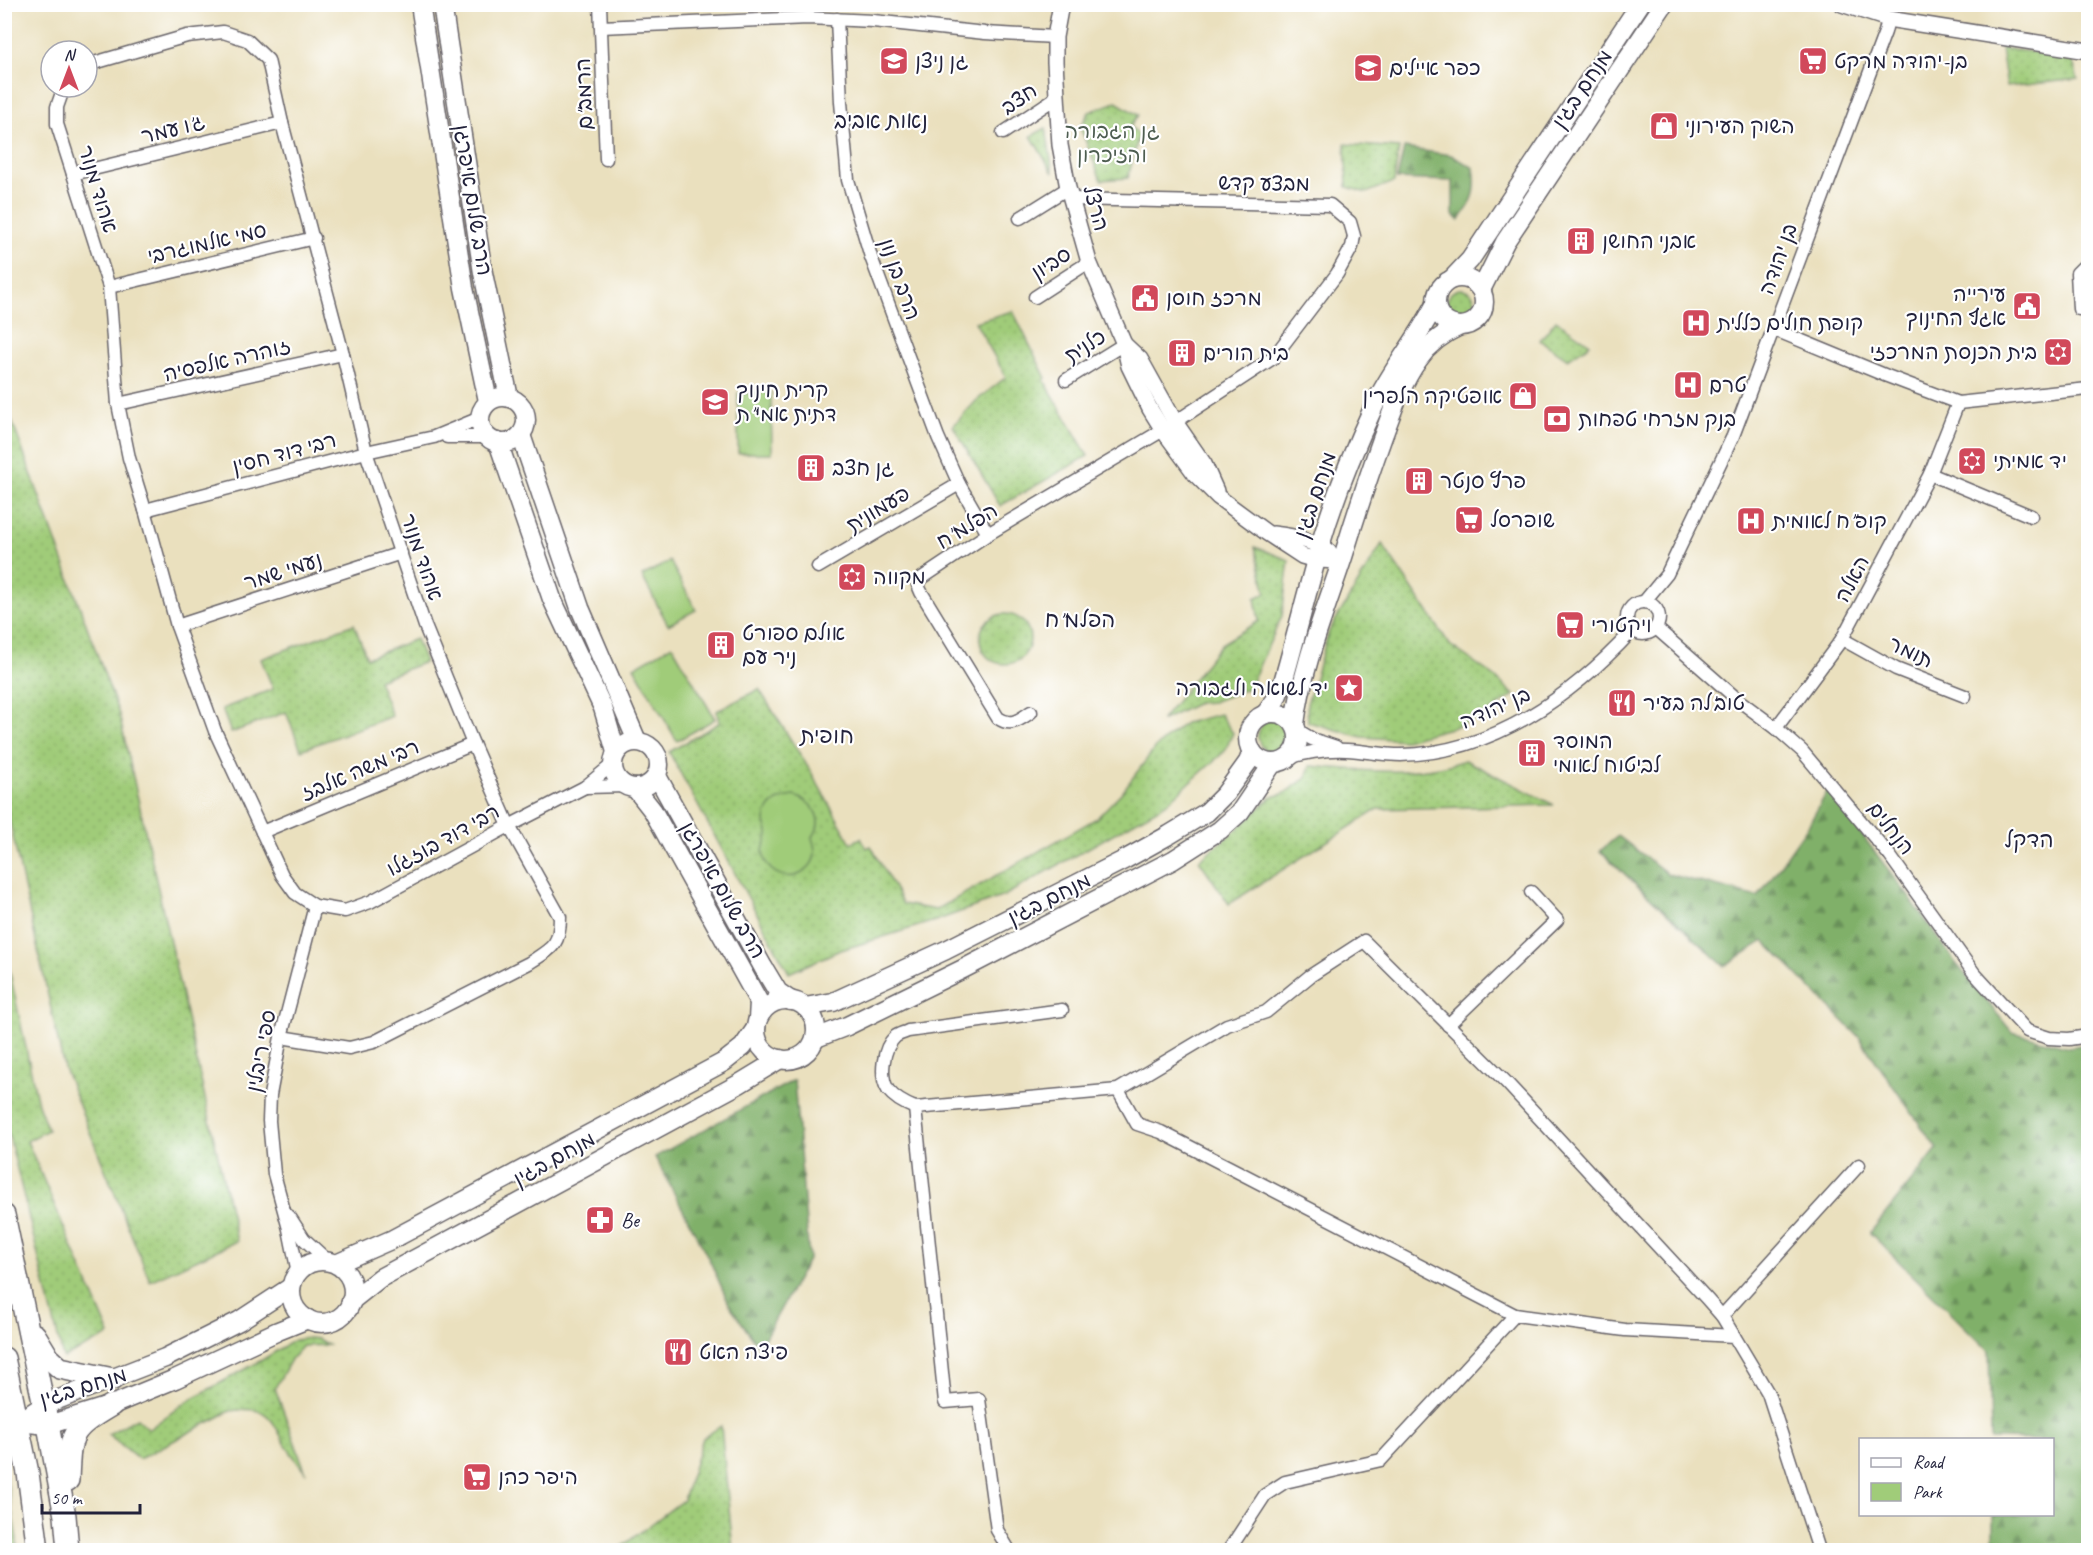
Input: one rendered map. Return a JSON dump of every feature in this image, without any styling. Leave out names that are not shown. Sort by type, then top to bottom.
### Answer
[{"type":"highway","points":[[4,1215],[46,1415],[65,1516],[68,1551]]},
{"type":"highway","points":[[27,1321],[49,1358],[60,1368],[113,1379]]},
{"type":"highway","points":[[4,1358],[28,1473],[38,1551]]},
{"type":"highway","points":[[65,1516],[68,1453],[74,1434],[89,1419],[112,1405]]},
{"type":"main road","name":"הרב שלום איפרגן","points":[[420,4],[464,288],[488,401]]},
{"type":"main road","name":"הרב שלום איפרגן","points":[[442,4],[483,273],[509,398]]},
{"type":"main road","name":"מנחם בגין","points":[[1452,279],[1470,260],[1640,4]]},
{"type":"main road","name":"מנחם בגין","points":[[1481,290],[1505,242],[1664,4]]},
{"type":"main road","points":[[1296,727],[1282,714],[1266,713],[1256,720],[1249,731],[1248,741],[1252,751],[1261,759],[1281,760],[1298,743],[1296,727],[1298,703],[1370,473],[1404,384],[1418,360],[1434,341],[1446,332],[1472,323],[1481,314],[1484,303],[1481,290],[1469,279],[1452,279],[1443,284],[1435,305],[1438,314],[1445,322],[1460,326]]},
{"type":"main road","name":"מנחם בגין","points":[[1266,713],[1276,699],[1283,682],[1318,553],[1353,455],[1375,404],[1399,360],[1423,328],[1435,305]]},
{"type":"main road","points":[[493,440],[511,442],[521,435],[526,423],[525,414],[518,403],[509,398],[488,401],[480,418],[481,428],[493,440],[552,599],[603,708],[615,758],[615,775],[631,787],[648,785],[657,776],[660,766],[657,754],[649,746],[637,741],[626,744],[615,758]]},
{"type":"main road","points":[[521,435],[580,608],[637,741]]},
{"type":"main road","name":"מנחם בגין","points":[[798,1004],[833,1002],[937,954],[1169,835],[1207,812],[1225,794],[1248,762],[1252,751]]},
{"type":"main road","name":"מנחם בגין","points":[[816,1038],[847,1026],[963,969],[1173,860],[1220,830],[1240,812],[1281,760]]},
{"type":"main road","name":"הרב שלום איפרגן","points":[[657,776],[768,976],[778,992],[798,1004]]},
{"type":"main road","name":"הרב שלום איפרגן","points":[[631,787],[653,811],[759,1002],[757,1024]]},
{"type":"main road","points":[[775,1002],[798,1004],[815,1024],[814,1045],[803,1056],[796,1059],[780,1059],[762,1046],[757,1024],[762,1012],[775,1002]]},
{"type":"main road","name":"מנחם בגין","points":[[332,1263],[393,1239],[724,1062],[743,1047],[757,1024]]},
{"type":"main road","name":"מנחם בגין","points":[[351,1301],[380,1278],[739,1084],[780,1059]]},
{"type":"main road","points":[[332,1263],[344,1270],[351,1282],[353,1292],[351,1301],[348,1311],[337,1319],[318,1323],[299,1313],[294,1305],[294,1280],[309,1264],[332,1263]]},
{"type":"main road","name":"מנחם בגין","points":[[46,1415],[113,1379],[165,1358],[239,1321],[294,1280]]},
{"type":"main road","name":"מנחם בגין","points":[[18,1422],[46,1415],[112,1405],[175,1379],[278,1330],[308,1319]]},
{"type":"street","name":"הרמב\"ם","points":[[600,4],[606,159]]},
{"type":"street","name":"הרצל","points":[[1061,4],[1055,37],[1060,145],[1070,194],[1089,262],[1124,344],[1129,366],[1169,426],[1196,475],[1218,497],[1267,533],[1290,536],[1318,553],[1341,561]]},
{"type":"street","points":[[1842,4],[1888,19],[2088,51]]},
{"type":"street","points":[[601,27],[808,18],[1055,37]]},
{"type":"street","name":"הרב בן נון","points":[[837,19],[844,156],[848,180],[895,326],[938,437],[959,484],[988,534]]},
{"type":"street","name":"בן יהודה","points":[[1644,602],[1667,574],[1733,436],[1888,19]]},
{"type":"street","name":"אהוד מנור","points":[[99,62],[187,36],[223,32],[247,40],[268,60],[282,123],[344,354],[366,452],[431,644],[509,826],[560,917],[560,934],[554,945],[530,963],[374,1042],[349,1048],[281,1037]]},
{"type":"street","name":"חצב","points":[[1003,133],[1057,97]]},
{"type":"street","name":"אהוד מנור","points":[[60,99],[57,107],[57,124],[109,287],[118,404],[129,458],[177,626],[215,731],[282,875],[295,893],[315,906]]},
{"type":"street","name":"ג'ו עמר","points":[[73,174],[282,123]]},
{"type":"street","points":[[1020,218],[1070,194]]},
{"type":"street","name":"מבצע קדש","points":[[1070,194],[1330,205],[1350,222],[1354,236],[1352,247],[1337,274],[1273,358],[1169,426]]},
{"type":"street","name":"סמי אלמוגרבי","points":[[109,287],[314,238]]},
{"type":"street","name":"סביון","points":[[1035,297],[1089,262]]},
{"type":"street","points":[[2079,309],[2077,273],[2088,262]]},
{"type":"street","points":[[1773,329],[1958,403],[2088,389]]},
{"type":"street","name":"כלנית","points":[[1066,380],[1124,344]]},
{"type":"street","name":"זוהרה אלפסיה","points":[[118,404],[344,354]]},
{"type":"street","name":"האלה","points":[[1776,728],[1842,639],[1930,474],[1958,403]]},
{"type":"street","name":"רבי דוד חסין","points":[[145,510],[366,452],[434,437],[480,418]]},
{"type":"street","name":"הפלמ\"ח","points":[[1031,712],[1014,723],[1005,723],[998,717],[918,585],[922,578],[988,534],[1071,487],[1169,426]]},
{"type":"street","name":"רבי דוד חסין","points":[[434,437],[493,440]]},
{"type":"street","points":[[1930,474],[2031,516]]},
{"type":"street","name":"פעמונית","points":[[818,567],[959,484]]},
{"type":"street","name":"נעמי שמר","points":[[177,626],[401,553]]},
{"type":"street","points":[[1650,603],[1657,611],[1656,628],[1647,634],[1632,631],[1627,622],[1628,612],[1634,604],[1650,603]]},
{"type":"street","name":"הנחלים","points":[[1656,628],[1737,699],[1802,751],[1890,856],[1974,973],[2027,1031],[2049,1038],[2069,1039],[2088,1036]]},
{"type":"street","name":"בן יהודה","points":[[1281,760],[1316,751],[1346,750],[1401,755],[1446,750],[1483,738],[1523,721],[1544,709],[1618,646],[1632,631]]},
{"type":"street","name":"תומר","points":[[1842,639],[1896,669],[1965,696]]},
{"type":"street","name":"בן יהודה","points":[[1296,727],[1312,739],[1346,750]]},
{"type":"street","name":"רבי משה אלבז","points":[[262,832],[473,744]]},
{"type":"street","name":"רבי דוד בוזגלו","points":[[315,906],[345,911],[370,902],[585,787],[615,758]]},
{"type":"street","name":"רבי דוד בוזגלו","points":[[585,787],[631,787]]},
{"type":"street","points":[[1448,1025],[1557,920],[1531,891]]},
{"type":"street","name":"ספי ריבלין","points":[[294,1280],[282,1205],[274,1174],[269,1120],[270,1095],[281,1037],[315,906]]},
{"type":"street","points":[[1062,1010],[908,1031],[894,1038],[885,1054],[883,1071],[887,1089],[898,1100],[915,1108],[1118,1090],[1227,1025],[1266,1012],[1310,976],[1364,941],[1506,1082],[1722,1316],[1768,1393],[1819,1551]]},
{"type":"street","points":[[1118,1090],[1137,1124],[1161,1132],[1515,1315],[1626,1330],[1734,1336]]},
{"type":"street","points":[[915,1108],[945,1402],[979,1399],[997,1530],[1009,1551]]},
{"type":"street","points":[[1722,1316],[1859,1165]]},
{"type":"street","name":"ספי ריבלין","points":[[282,1205],[304,1239],[332,1263]]},
{"type":"street","points":[[1229,1551],[1265,1495],[1285,1482],[1381,1460],[1515,1315]]},
{"type":"green space","points":[[2001,48],[2072,59],[2078,79],[2007,87]]},
{"type":"green space","name":"גן הגבורה והזיכרון","points":[[1116,102],[1138,115],[1130,127],[1139,134],[1128,178],[1101,180],[1080,127],[1089,112]]},
{"type":"green space","points":[[1046,128],[1053,173],[1031,136]]},
{"type":"green space","points":[[1345,144],[1399,148],[1394,182],[1366,193],[1347,187]]},
{"type":"green space","points":[[1404,148],[1451,155],[1474,168],[1475,190],[1468,208],[1459,221],[1453,215],[1453,181],[1397,179]]},
{"type":"green space","points":[[1461,289],[1471,293],[1475,303],[1471,313],[1461,317],[1451,313],[1447,303],[1451,293]]},
{"type":"green space","points":[[1013,311],[1046,378],[1044,380],[1088,456],[1000,506],[953,426],[976,401],[1006,377],[975,322]]},
{"type":"green space","points":[[1556,320],[1590,344],[1568,359],[1540,340]]},
{"type":"green space","points":[[771,392],[772,453],[738,453],[738,393]]},
{"type":"green space","points":[[5,402],[119,714],[237,1241],[150,1281],[64,1068],[5,801]]},
{"type":"green space","points":[[1382,544],[1450,645],[1494,676],[1514,695],[1485,715],[1454,727],[1405,740],[1362,737],[1308,722],[1307,704],[1329,631]]},
{"type":"green space","points":[[1255,547],[1289,560],[1282,616],[1249,688],[1213,702],[1198,703],[1161,721],[1221,644],[1259,621],[1255,598],[1266,593]]},
{"type":"green space","points":[[670,561],[696,610],[668,625],[642,576]]},
{"type":"green space","points":[[1005,614],[1023,621],[1030,639],[1023,657],[1005,664],[987,657],[980,639],[987,621]]},
{"type":"green space","points":[[354,624],[367,658],[416,639],[425,662],[378,680],[392,716],[301,750],[286,712],[231,733],[222,709],[273,689],[261,659]]},
{"type":"green space","points":[[672,645],[715,719],[677,741],[634,667]]},
{"type":"green space","points":[[759,689],[811,772],[851,843],[861,838],[866,848],[871,846],[903,904],[936,910],[1097,818],[1122,792],[1156,747],[1185,723],[1220,714],[1233,733],[1225,751],[1166,804],[1004,896],[938,920],[838,951],[789,973],[669,752],[719,723],[717,711]]},
{"type":"green space","points":[[1275,719],[1287,724],[1292,736],[1287,748],[1275,753],[1263,748],[1258,736],[1263,724]]},
{"type":"green space","points":[[1465,760],[1554,805],[1378,809],[1229,904],[1199,860],[1235,831],[1271,797],[1283,794],[1306,778],[1310,766],[1369,771],[1408,771],[1446,766]]},
{"type":"green space","points":[[1828,790],[1955,962],[2012,1032],[2069,1047],[2088,1044],[2088,1550],[2009,1550],[1993,1538],[1993,1516],[2054,1516],[2054,1438],[1991,1438],[1989,1351],[1870,1233],[1937,1149],[1859,1037],[1764,941],[1724,966],[1600,851],[1618,836],[1668,874],[1758,897],[1808,826]]},
{"type":"green space","points":[[794,796],[807,802],[815,812],[818,825],[812,838],[815,850],[813,861],[803,873],[783,876],[771,869],[764,857],[763,850],[768,835],[765,821],[774,803]]},
{"type":"green space","points":[[4,945],[38,1104],[48,1130],[27,1141],[110,1335],[63,1358],[5,1120]]},
{"type":"green space","points":[[794,1080],[809,1258],[759,1348],[729,1304],[709,1259],[655,1157]]},
{"type":"green space","points":[[318,1339],[328,1345],[303,1346],[292,1358],[275,1388],[306,1473],[273,1423],[262,1412],[254,1410],[230,1411],[139,1459],[108,1434],[137,1418],[149,1429],[186,1402],[294,1340]]},
{"type":"green space","points":[[721,1426],[733,1550],[617,1550],[683,1500],[703,1438]]},
{"type":"green space","points":[[4,1465],[17,1539],[17,1550],[5,1550]]},
{"type":"place","name":"גן ניצן","points":[[894,61]]},
{"type":"place","name":"בן-יהודה מרקט","points":[[1813,61]]},
{"type":"place","name":"כפר איילים","points":[[1368,68]]},
{"type":"place","name":"השוק העירוני","points":[[1664,126]]},
{"type":"place","name":"אבני החושן","points":[[1581,241]]},
{"type":"place","name":"מרכז חוסן","points":[[1145,298]]},
{"type":"place","name":"עירייה אגף החינוך","points":[[2027,306]]},
{"type":"place","name":"קופת חולים כללית","points":[[1696,323]]},
{"type":"place","name":"בית הכנסת המרכזי","points":[[2058,352]]},
{"type":"place","name":"בית הורים","points":[[1182,353]]},
{"type":"place","name":"טרם","points":[[1688,385]]},
{"type":"place","name":"אופטיקה הלפרין","points":[[1523,396]]},
{"type":"place","name":"קרית חינוך דתית אמי\"ת","points":[[715,402]]},
{"type":"place","name":"בנק מזרחי טפחות","points":[[1557,419]]},
{"type":"place","name":"יד אמיתי","points":[[1972,461]]},
{"type":"place","name":"גן חצב","points":[[811,468]]},
{"type":"place","name":"פרץ סנטר","points":[[1419,481]]},
{"type":"place","name":"שופרסל","points":[[1469,520]]},
{"type":"place","name":"קופ\"ח לאומית","points":[[1751,521]]},
{"type":"place","name":"מקווה","points":[[852,577]]},
{"type":"place","name":"ויקטורי","points":[[1570,625]]},
{"type":"place","name":"אולם ספורט ניר עם","points":[[721,645]]},
{"type":"place","name":"יד לשואה ולגבורה","points":[[1349,688]]},
{"type":"place","name":"טוב'לה בעיר","points":[[1622,703]]},
{"type":"place","name":"המוסד לביטוח לאומי","points":[[1532,753]]},
{"type":"place","name":"Be","points":[[600,1220]]},
{"type":"place","name":"פיצה האט","points":[[678,1352]]},
{"type":"place","name":"היפר כהן","points":[[477,1477]]},
{"type":"district","name":"נאות אביב","points":[[881,121]]},
{"type":"district","name":"הפלמ\"ח","points":[[1080,620]]},
{"type":"district","name":"חופית","points":[[827,736]]},
{"type":"district","name":"הדקל","points":[[2029,840]]}]
